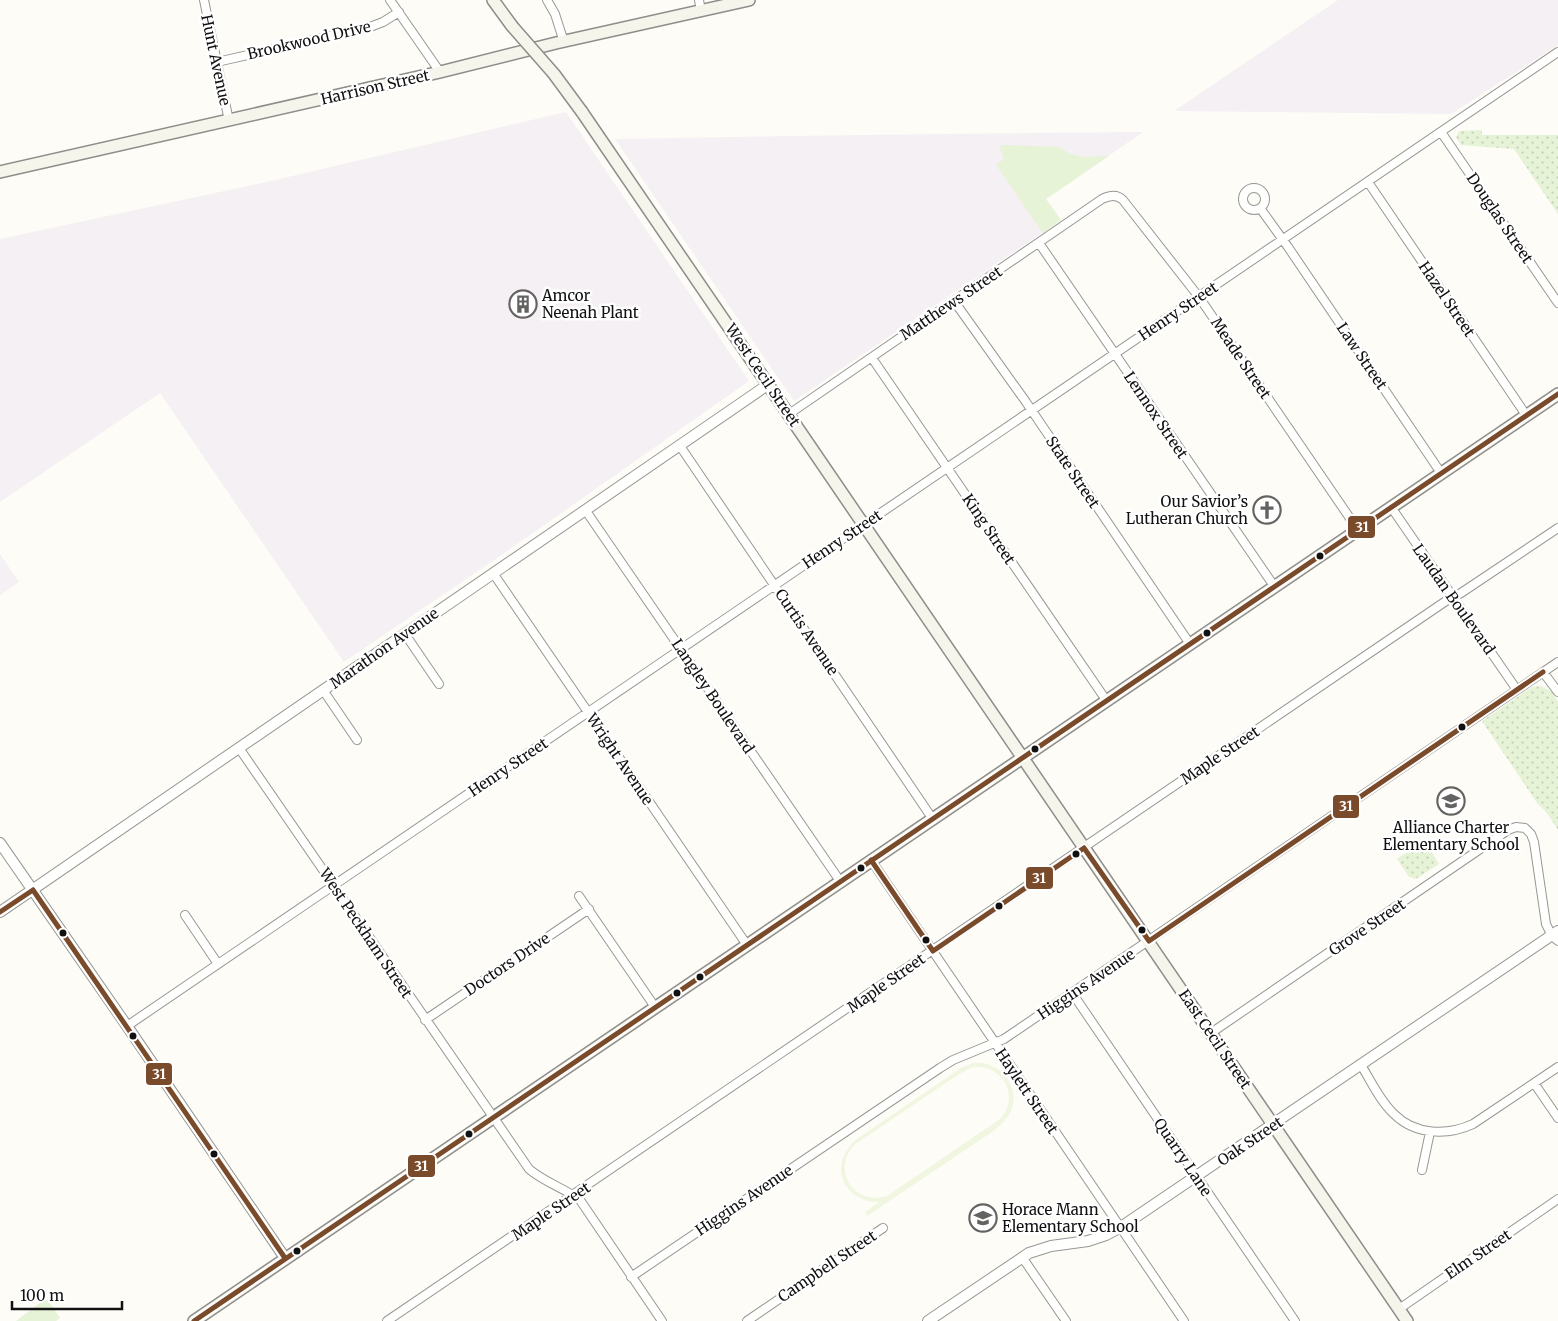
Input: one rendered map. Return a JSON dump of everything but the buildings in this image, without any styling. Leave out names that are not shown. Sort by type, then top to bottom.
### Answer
[{"type":"main road","name":"West Cecil Street","points":[[493,0],[512,26],[557,78],[582,112],[1022,758]]},
{"type":"main road","name":"Harrison Street","points":[[0,172],[440,72],[564,42],[700,5],[749,0]]},
{"type":"main road","points":[[194,1321],[1558,394]]},
{"type":"main road","name":"East Cecil Street","points":[[1022,758],[1149,941],[1407,1321]]},
{"type":"street","name":"Hunt Avenue","points":[[204,0],[229,121]]},
{"type":"street","points":[[390,0],[440,72]]},
{"type":"street","points":[[547,0],[555,14],[564,42]]},
{"type":"street","name":"Brookwood Drive","points":[[217,62],[370,27],[383,22],[399,12]]},
{"type":"street","name":"Henry Street","points":[[127,1026],[1558,52]]},
{"type":"street","name":"Douglas Street","points":[[1441,132],[1558,303]]},
{"type":"street","name":"Hazel Street","points":[[1368,182],[1526,415]]},
{"type":"street","name":"Matthews Street","points":[[789,414],[1102,199],[1115,196]]},
{"type":"street","name":"Meade Street","points":[[1115,196],[1119,196],[1123,200],[1199,297],[1358,530]]},
{"type":"street","name":"Law Street","points":[[1260,208],[1441,473]]},
{"type":"street","name":"Lennox Street","points":[[1039,243],[1274,586]]},
{"type":"street","name":"State Street","points":[[954,301],[1032,411],[1190,644]]},
{"type":"street","name":"King Street","points":[[872,358],[1106,700]]},
{"type":"street","name":"Marathon Avenue","points":[[0,912],[769,384]]},
{"type":"street","name":"Curtis Avenue","points":[[680,446],[932,818]]},
{"type":"street","name":"Laudan Boulevard","points":[[1391,507],[1517,690]]},
{"type":"street","name":"Langley Boulevard","points":[[586,511],[840,881]]},
{"type":"street","name":"Maple Street","points":[[387,1321],[1453,597],[1558,528]]},
{"type":"street","name":"Wright Avenue","points":[[493,573],[747,945]]},
{"type":"street","points":[[405,634],[439,684]]},
{"type":"street","name":"Higgins Avenue","points":[[631,1277],[940,1068],[953,1060],[995,1043],[1071,994],[1558,662]]},
{"type":"street","points":[[1544,672],[1558,692]]},
{"type":"street","points":[[323,690],[358,740]]},
{"type":"street","name":"West Peckham Street","points":[[239,748],[529,1169],[541,1178],[573,1195]]},
{"type":"street","name":"Grove Street","points":[[1211,1033],[1508,830],[1516,827],[1525,828],[1531,834],[1534,842],[1546,924],[1556,936]]},
{"type":"street","points":[[0,843],[285,1258]]},
{"type":"street","name":"Haylett Street","points":[[871,860],[1122,1227],[1184,1321]]},
{"type":"street","points":[[579,896],[655,1007]]},
{"type":"street","name":"Doctors Drive","points":[[425,1020],[589,909]]},
{"type":"street","points":[[185,915],[218,964]]},
{"type":"street","name":"Oak Street","points":[[928,1321],[1022,1257],[1051,1246],[1088,1241],[1122,1227],[1556,936]]},
{"type":"street","name":"Quarry Lane","points":[[1071,994],[1077,1000],[1295,1321]]},
{"type":"street","points":[[1362,1065],[1394,1114],[1410,1125],[1430,1132],[1452,1131],[1480,1120],[1558,1067]]},
{"type":"street","points":[[1534,1083],[1558,1118]]},
{"type":"street","points":[[1422,1170],[1430,1132]]},
{"type":"street","points":[[573,1195],[580,1200],[662,1321]]},
{"type":"street","name":"Elm Street","points":[[1399,1308],[1558,1199]]},
{"type":"street","name":"Campbell Street","points":[[747,1321],[883,1228]]},
{"type":"street","points":[[1022,1257],[1066,1321]]},
{"type":"shaded area","points":[[1338,0],[1558,0],[1558,45],[1451,114],[1174,111]]},
{"type":"shaded area","points":[[566,112],[749,381],[503,554],[344,662],[160,393],[0,502],[0,239],[271,181]]},
{"type":"shaded area","points":[[1143,132],[1046,199],[1061,220],[794,401],[615,139],[862,135]]},
{"type":"shaded area","points":[[0,554],[19,582],[0,595]]},
{"type":"green space","points":[[1482,130],[1482,135],[1558,135],[1558,214],[1514,149],[1461,145],[1456,137],[1459,131]]},
{"type":"green space","points":[[999,146],[1059,147],[1070,154],[1084,157],[1109,156],[1046,199],[1061,220],[1043,233],[996,165],[1004,159]]},
{"type":"green space","points":[[1541,686],[1552,692],[1558,701],[1558,830],[1547,813],[1537,803],[1482,721],[1532,687]]},
{"type":"green space","points":[[1420,843],[1426,843],[1439,864],[1416,879],[1409,877],[1397,859]]},
{"type":"green space","points":[[973,1063],[982,1063],[998,1069],[1005,1075],[1013,1090],[1014,1099],[1008,1115],[992,1132],[867,1216],[865,1212],[879,1202],[866,1200],[855,1195],[848,1188],[843,1179],[841,1169],[848,1148],[857,1139],[961,1068]],"holes":[[[973,1067],[983,1067],[1000,1076],[1008,1092],[1009,1101],[1000,1119],[887,1196],[875,1198],[865,1196],[856,1191],[846,1175],[845,1165],[847,1155],[854,1145],[959,1074]]]},
{"type":"green space","points":[[45,1299],[60,1318],[56,1321],[16,1321]]},
{"type":"transit line","name":"31","points":[[194,1321],[1558,394]]},
{"type":"transit line","name":"31","points":[[1149,941],[1543,672]]},
{"type":"transit line","name":"31","points":[[1084,848],[1149,941]]},
{"type":"transit line","name":"31","points":[[933,951],[1084,848]]},
{"type":"transit line","name":"31","points":[[871,860],[933,951]]},
{"type":"transit line","name":"31","points":[[33,890],[285,1258]]},
{"type":"transit line","name":"31","points":[[0,912],[33,890]]},
{"type":"place","name":"Amcor Neenah Plant","points":[[523,304]]},
{"type":"place","name":"Our Savior’s Lutheran Church","points":[[1267,510]]},
{"type":"place","name":"Alliance Charter Elementary School","points":[[1451,801]]},
{"type":"place","name":"Horace Mann Elementary School","points":[[983,1218]]}]
